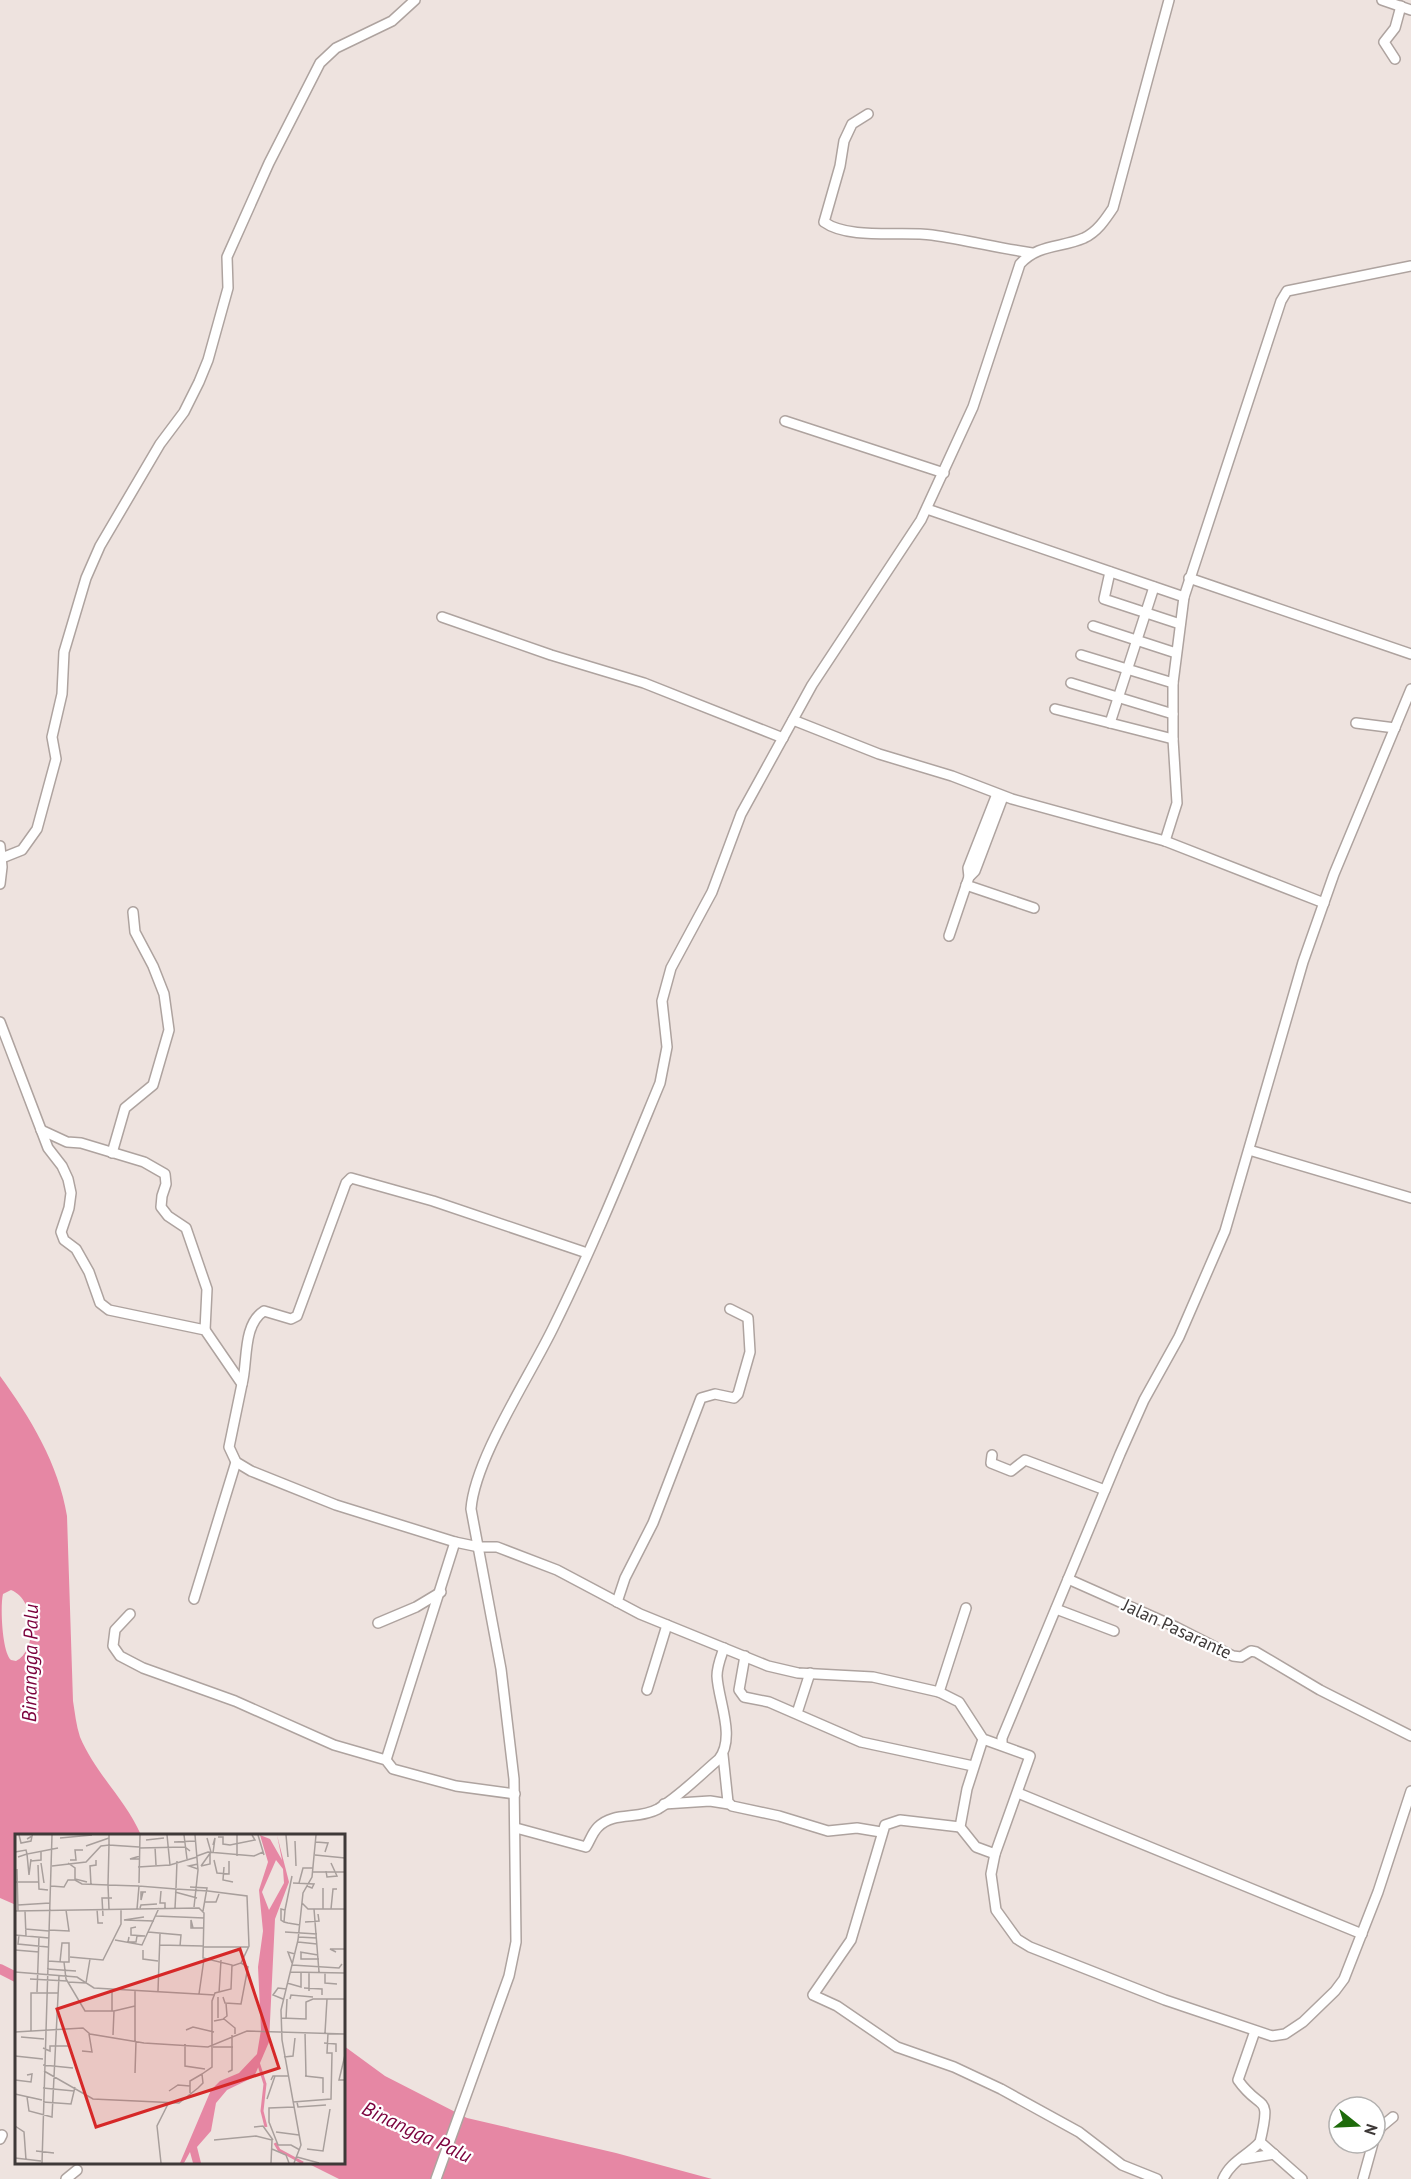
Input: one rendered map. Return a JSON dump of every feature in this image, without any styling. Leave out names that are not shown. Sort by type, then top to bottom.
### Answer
[{"type":"street","points":[[2,858],[22,850],[37,829],[56,759],[52,737],[62,694],[64,652],[86,578],[100,546],[160,444],[184,412],[199,382],[208,360],[228,288],[227,257],[269,164],[320,63],[336,48],[392,21],[415,0]]},
{"type":"street","points":[[436,2179],[514,1954],[515,1794],[505,1697],[482,1580],[479,1547],[471,1509],[474,1488],[497,1435],[549,1337],[664,1069],[667,1047],[662,1001],[668,975],[712,892],[741,814],[829,657],[914,533],[927,509],[989,364],[1015,273],[1020,264],[1032,253],[1083,238],[1100,226],[1113,208],[1170,0]]},
{"type":"street","points":[[1382,0],[1411,10]]},
{"type":"street","points":[[1395,60],[1384,42],[1395,28],[1401,6]]},
{"type":"street","points":[[868,114],[852,124],[844,141],[840,166],[824,222],[830,227],[857,231],[932,235],[1032,253]]},
{"type":"street","points":[[1165,841],[1177,803],[1173,739],[1173,683],[1184,597],[1281,301],[1287,291],[1411,266]]},
{"type":"street","points":[[785,421],[944,473]]},
{"type":"street","points":[[927,509],[1184,597]]},
{"type":"street","points":[[1110,572],[1104,599],[1180,624]]},
{"type":"street","points":[[1189,578],[1411,654]]},
{"type":"street","points":[[1110,723],[1155,587]]},
{"type":"street","points":[[442,617],[551,656],[644,682],[783,738]]},
{"type":"street","points":[[1092,626],[1176,653]]},
{"type":"street","points":[[1081,655],[1173,683]]},
{"type":"street","points":[[1071,683],[1173,714]]},
{"type":"street","points":[[1002,1745],[1002,1738],[1144,1400],[1179,1337],[1212,1263],[1233,1208],[1293,991],[1324,903],[1411,689]]},
{"type":"street","points":[[1055,710],[1173,739]]},
{"type":"street","points":[[793,720],[879,754],[952,776],[1000,795],[1165,841],[1324,903]]},
{"type":"street","points":[[1356,723],[1395,728]]},
{"type":"street","points":[[949,936],[968,881],[969,868],[1000,795]]},
{"type":"street","points":[[0,846],[2,858],[0,884]]},
{"type":"street","points":[[968,881],[1034,908]]},
{"type":"street","points":[[112,1153],[125,1108],[153,1086],[169,1024],[160,984],[135,932],[133,912]]},
{"type":"street","points":[[0,1022],[41,1130],[51,1153],[62,1166],[71,1193],[61,1232],[64,1240],[76,1249],[102,1306],[109,1310],[205,1330]]},
{"type":"street","points":[[41,1130],[67,1142],[81,1143],[144,1162],[165,1174],[161,1207],[168,1216],[183,1224],[188,1232],[207,1289],[205,1330],[242,1384]]},
{"type":"street","points":[[1249,1150],[1411,1198]]},
{"type":"street","points":[[587,1253],[433,1201],[351,1178],[346,1183],[297,1316],[291,1319],[264,1311],[256,1321],[246,1353],[229,1447],[236,1462],[266,1478],[336,1505],[455,1542],[479,1547],[497,1547],[544,1565],[667,1625],[783,1671],[873,1677],[911,1683],[939,1692],[959,1702],[983,1739],[1030,1756],[995,1854],[991,1874],[996,1910],[1021,1943],[1165,2000],[1272,2036],[1285,2034],[1310,2017],[1340,1986],[1362,1934],[1411,1791]]},
{"type":"street","points":[[616,1602],[625,1578],[654,1523],[701,1398],[715,1394],[734,1398],[738,1394],[751,1341],[748,1318],[730,1309]]},
{"type":"street","points":[[992,1455],[991,1463],[1006,1471],[1014,1470],[1020,1461],[1025,1460],[1105,1490]]},
{"type":"street","points":[[194,1599],[236,1462]]},
{"type":"street","points":[[386,1760],[455,1542]]},
{"type":"street","name":"Jalan Pasarante","points":[[1068,1579],[1176,1627],[1233,1656],[1241,1657],[1256,1652],[1320,1690],[1411,1736]]},
{"type":"street","points":[[378,1623],[416,1607],[441,1592]]},
{"type":"street","points":[[939,1692],[966,1608]]},
{"type":"street","points":[[1056,1610],[1114,1632]]},
{"type":"street","points":[[130,1614],[114,1634],[115,1650],[127,1660],[154,1673],[236,1701],[334,1745],[386,1760],[393,1769],[485,1791],[515,1794]]},
{"type":"street","points":[[647,1690],[667,1625]]},
{"type":"street","points":[[724,1648],[717,1678],[724,1706],[723,1755],[729,1804]]},
{"type":"street","points":[[745,1656],[740,1695],[797,1713],[861,1742],[973,1766]]},
{"type":"street","points":[[797,1713],[810,1673]]},
{"type":"street","points":[[960,1827],[973,1766],[983,1739]]},
{"type":"street","points":[[516,1828],[586,1847],[597,1828],[605,1822],[614,1817],[647,1814],[664,1804],[723,1755]]},
{"type":"street","points":[[1018,1793],[1362,1934]]},
{"type":"street","points":[[664,1804],[710,1801],[729,1804],[828,1832],[857,1828],[881,1832]]},
{"type":"street","points":[[995,1854],[976,1847],[960,1827],[900,1820],[890,1821],[881,1832],[861,1910],[847,1949],[823,1978],[813,1995],[843,2010],[897,2047],[954,2067],[1001,2089],[1079,2133],[1122,2164],[1157,2179]]},
{"type":"street","points":[[1241,2160],[1260,2142],[1266,2114],[1262,2102],[1243,2088],[1238,2080],[1255,2031]]},
{"type":"street","points":[[1387,2122],[1393,2117]]},
{"type":"street","points":[[1260,2142],[1302,2179]]},
{"type":"street","points":[[1223,2179],[1230,2165],[1241,2160],[1274,2154]]},
{"type":"street","points":[[1363,2179],[1370,2155]]},
{"type":"water","name":"Binangga Palu","points":[[0,1376],[42,1442],[63,1497],[67,1516],[73,1701],[80,1737],[94,1763],[135,1822],[141,1834],[15,1834],[15,1905],[0,1898]],"holes":[[[11,1590],[25,1603],[29,1613],[31,1636],[23,1655],[16,1661],[11,1660],[8,1655],[2,1628],[3,1594]]]},
{"type":"water","name":"Binangga Palu","points":[[345,2047],[385,2076],[467,2118],[616,2153],[712,2179],[339,2179],[309,2164],[345,2164]]},
{"type":"waterway","points":[[0,1969],[15,1976]]}]
